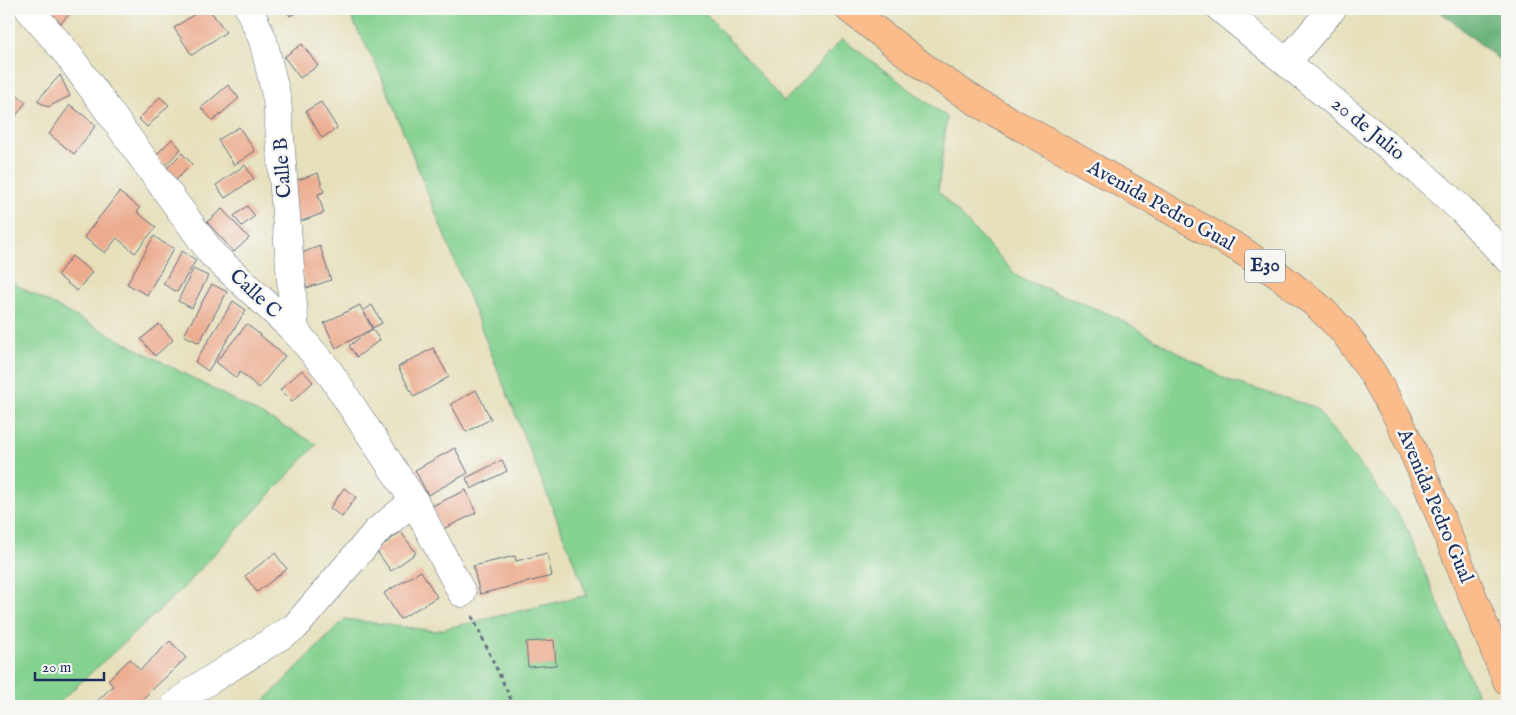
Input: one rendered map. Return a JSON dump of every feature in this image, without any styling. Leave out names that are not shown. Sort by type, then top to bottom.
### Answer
[{"type":"highway","name":"Avenida Pedro Gual","points":[[849,9],[932,74],[980,104],[1238,248],[1281,277],[1318,306],[1345,334],[1373,374],[1398,418],[1423,474],[1507,681]]},
{"type":"street","points":[[9,13],[12,9]]},
{"type":"street","name":"Calle C","points":[[29,9],[66,52],[212,254],[295,331],[328,370],[414,501],[462,593]]},
{"type":"street","name":"Calle B","points":[[248,9],[263,40],[278,99],[295,331]]},
{"type":"street","name":"20 de Julio","points":[[1221,9],[1420,172],[1461,209],[1507,258]]},
{"type":"street","points":[[1286,62],[1332,9]]},
{"type":"street","points":[[175,706],[194,690],[295,627],[377,531],[414,501]]},
{"type":"path","points":[[462,593],[514,706]]},
{"type":"green space","points":[[347,9],[702,9],[784,102],[842,39],[947,117],[938,191],[1018,277],[1114,316],[1229,381],[1315,407],[1403,521],[1482,706],[259,706],[345,619],[435,631],[587,595],[380,73]]},
{"type":"green space","points":[[1440,9],[1507,9],[1507,66],[1442,13]]},
{"type":"green space","points":[[9,279],[20,287],[317,444],[180,591],[55,706],[9,706]]},
{"type":"building","points":[[44,9],[74,9],[61,23]]},
{"type":"building","points":[[202,9],[209,9],[226,32],[192,55],[174,28]]},
{"type":"building","points":[[286,9],[302,9],[290,16]]},
{"type":"building","points":[[302,44],[318,66],[300,78],[284,57]]},
{"type":"building","points":[[60,75],[70,96],[48,107],[37,101]]},
{"type":"building","points":[[228,85],[239,98],[213,121],[201,108]]},
{"type":"building","points":[[9,90],[26,102],[10,124],[9,123]]},
{"type":"building","points":[[160,97],[169,105],[147,127],[139,119]]},
{"type":"building","points":[[321,102],[337,128],[322,138],[306,111]]},
{"type":"building","points":[[70,105],[96,125],[74,154],[49,134]]},
{"type":"building","points":[[239,127],[255,151],[234,165],[218,140]]},
{"type":"building","points":[[172,139],[181,149],[165,166],[156,155]]},
{"type":"building","points":[[182,153],[192,164],[173,183],[163,172]]},
{"type":"building","points":[[245,165],[254,179],[225,198],[216,185]]},
{"type":"building","points":[[318,173],[324,192],[318,194],[324,213],[296,223],[289,183]]},
{"type":"building","points":[[119,192],[140,208],[137,212],[156,227],[135,253],[117,238],[105,253],[84,237]]},
{"type":"building","points":[[247,206],[255,216],[242,226],[234,216]]},
{"type":"building","points":[[222,209],[249,238],[234,252],[207,222]]},
{"type":"building","points":[[154,236],[174,248],[147,295],[127,284]]},
{"type":"building","points":[[320,246],[331,280],[307,288],[296,255]]},
{"type":"building","points":[[182,251],[196,260],[177,292],[163,284]]},
{"type":"building","points":[[72,256],[92,272],[77,291],[57,275]]},
{"type":"building","points":[[193,269],[208,276],[192,308],[178,301]]},
{"type":"building","points":[[212,284],[227,292],[199,343],[184,335]]},
{"type":"building","points":[[233,301],[246,310],[208,371],[195,362]]},
{"type":"building","points":[[360,305],[363,311],[372,305],[382,323],[373,328],[364,312],[372,329],[336,348],[324,323]]},
{"type":"building","points":[[159,324],[173,340],[155,356],[141,339]]},
{"type":"building","points":[[247,324],[285,356],[259,388],[240,372],[236,378],[216,362]]},
{"type":"building","points":[[372,329],[380,340],[357,357],[349,346]]},
{"type":"building","points":[[433,348],[449,377],[414,397],[398,367]]},
{"type":"building","points":[[302,370],[313,382],[292,402],[280,390]]},
{"type":"building","points":[[476,390],[491,419],[466,432],[451,404]]},
{"type":"building","points":[[455,448],[468,473],[428,495],[415,470]]},
{"type":"building","points":[[502,460],[507,471],[471,489],[466,478]]},
{"type":"building","points":[[344,488],[356,497],[342,517],[330,508]]},
{"type":"building","points":[[466,490],[476,513],[441,530],[430,507]]},
{"type":"building","points":[[401,532],[416,553],[391,571],[376,550]]},
{"type":"building","points":[[275,553],[287,569],[257,592],[245,576]]},
{"type":"building","points":[[547,553],[552,576],[480,594],[473,566],[515,556],[516,561]]},
{"type":"building","points":[[421,571],[437,597],[400,619],[384,593]]},
{"type":"building","points":[[554,640],[556,665],[528,667],[526,642]]},
{"type":"building","points":[[170,641],[186,658],[135,706],[92,706],[113,686],[108,680],[130,659],[140,670]]}]
